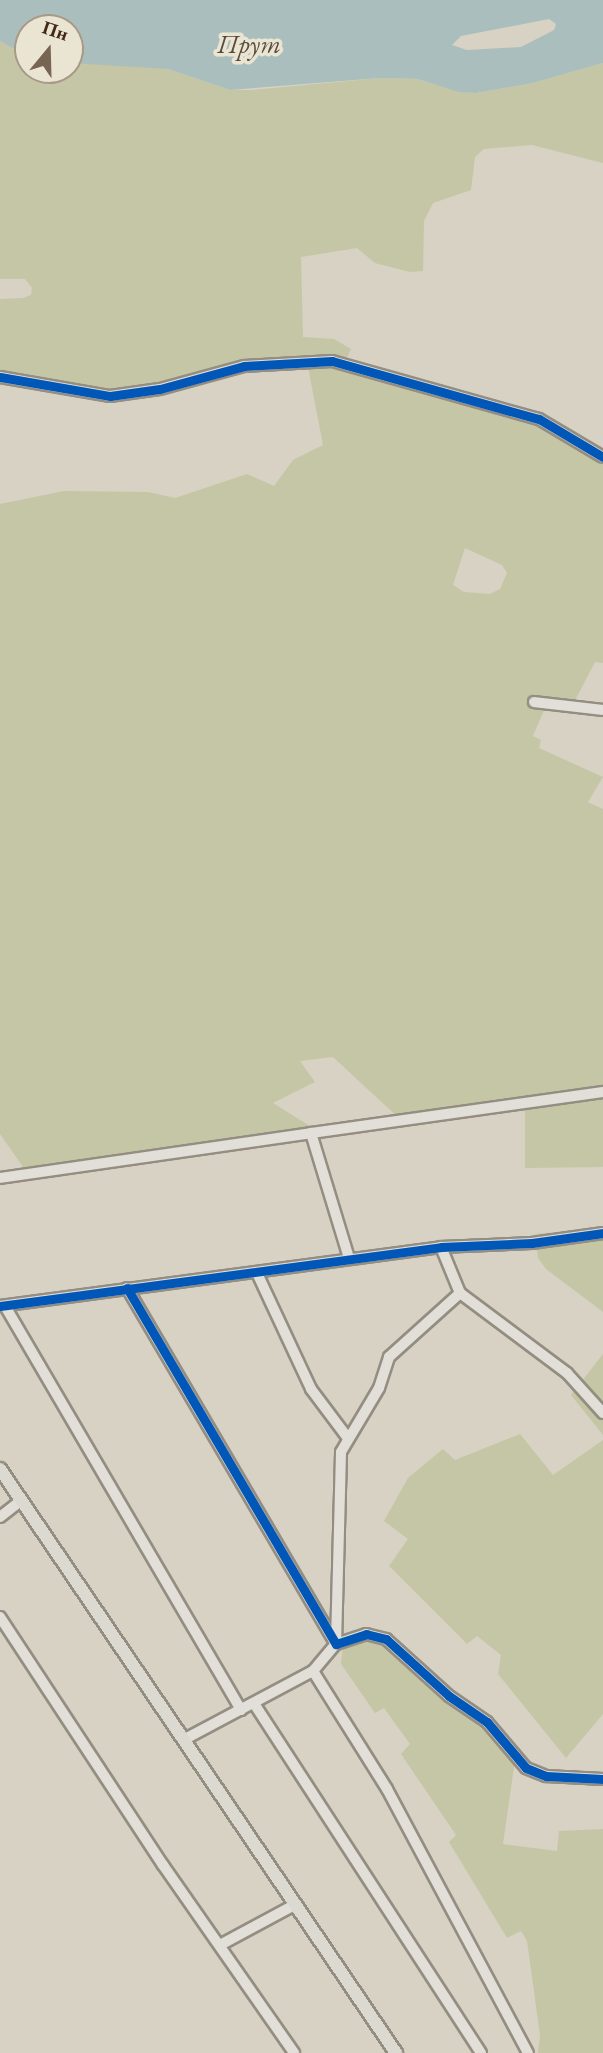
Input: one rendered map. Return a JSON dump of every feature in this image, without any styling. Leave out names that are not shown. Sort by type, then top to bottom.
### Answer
[{"type":"main road","points":[[0,1469],[396,2053]]},
{"type":"street","points":[[0,377],[110,396],[160,389],[244,366],[332,361],[539,419],[603,457]]},
{"type":"street","points":[[534,702],[603,710]]},
{"type":"street","points":[[0,1178],[603,1092]]},
{"type":"street","points":[[311,1133],[349,1258]]},
{"type":"street","points":[[241,1710],[3,1306],[257,1273],[349,1258],[441,1247],[532,1243],[603,1233]]},
{"type":"street","points":[[441,1247],[460,1293],[567,1373],[603,1413]]},
{"type":"street","points":[[257,1273],[311,1389],[347,1437]]},
{"type":"street","points":[[127,1288],[336,1644]]},
{"type":"street","points":[[336,1644],[340,1465],[347,1437],[379,1388],[389,1357],[400,1343],[436,1318],[460,1293]]},
{"type":"street","points":[[0,1517],[22,1500]]},
{"type":"street","points":[[0,1617],[294,2053]]},
{"type":"street","points":[[185,1739],[255,1705],[313,1671],[336,1644],[366,1634],[386,1639],[449,1696],[487,1722],[526,1768],[546,1776],[603,1779]]},
{"type":"street","points":[[313,1671],[387,1789],[523,2052]]},
{"type":"street","points":[[255,1705],[481,2053]]},
{"type":"street","points":[[220,1945],[296,1904]]},
{"type":"green space","points":[[0,41],[14,48],[14,84],[84,84],[84,63],[121,63],[168,69],[230,90],[380,78],[418,79],[458,92],[476,93],[533,83],[603,63],[603,163],[532,145],[484,149],[475,157],[471,190],[433,203],[424,221],[423,271],[410,272],[375,263],[357,248],[301,257],[303,337],[334,339],[351,349],[343,366],[531,423],[603,465],[603,663],[595,662],[570,710],[545,708],[533,736],[541,740],[539,748],[603,777],[588,802],[603,809],[603,1167],[525,1168],[525,1107],[402,1121],[333,1057],[300,1061],[315,1082],[273,1103],[321,1133],[30,1177],[0,1134],[0,504],[64,491],[148,492],[175,498],[247,474],[274,486],[293,460],[323,445],[308,367],[246,371],[115,398],[0,379],[0,299],[31,295],[32,288],[25,279],[0,279]],"holes":[[[465,548],[502,565],[507,573],[500,589],[490,594],[464,592],[453,585]]]},
{"type":"green space","points":[[603,1228],[603,1312],[546,1269],[538,1258],[535,1234]]},
{"type":"green space","points":[[603,1354],[603,1435],[571,1395]]},
{"type":"green space","points":[[520,1434],[553,1475],[603,1440],[603,1714],[566,1758],[498,1674],[501,1655],[477,1636],[467,1644],[389,1566],[408,1539],[384,1521],[408,1478],[443,1449],[455,1460]]},
{"type":"green space","points":[[359,1630],[379,1633],[491,1721],[516,1753],[503,1844],[557,1851],[559,1831],[603,1829],[603,2053],[538,2053],[540,2035],[527,1941],[521,1931],[507,1938],[449,1842],[456,1835],[401,1754],[410,1744],[384,1708],[375,1713],[341,1664],[344,1636]]},
{"type":"water","name":"Прут","points":[[0,0],[603,0],[603,63],[533,83],[476,93],[458,92],[418,79],[380,78],[230,90],[168,69],[84,64],[84,14],[14,14],[14,49],[0,41]],"holes":[[[549,19],[556,24],[554,30],[521,47],[467,50],[452,45],[461,36]]]},
{"type":"cycle path","points":[[0,377],[110,396],[160,389],[244,366],[332,361],[539,419],[603,457]]},
{"type":"cycle path","points":[[0,1306],[441,1247],[532,1243],[603,1233]]},
{"type":"cycle path","points":[[127,1288],[336,1644],[366,1634],[386,1639],[449,1696],[487,1722],[526,1768],[546,1776],[603,1779]]}]
